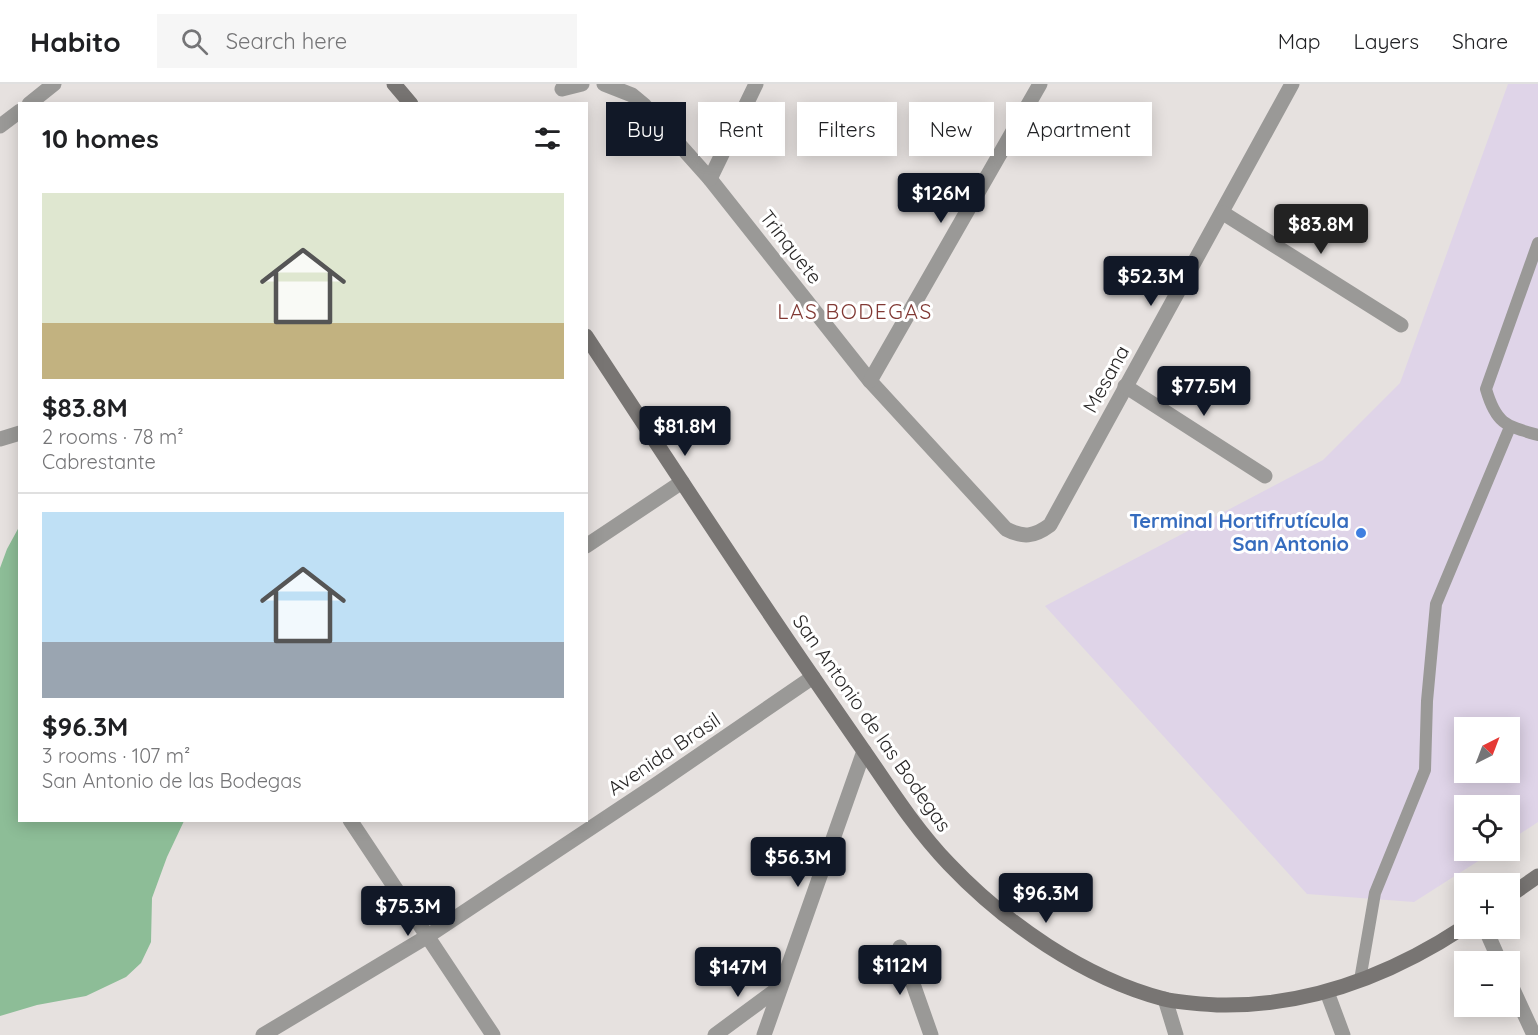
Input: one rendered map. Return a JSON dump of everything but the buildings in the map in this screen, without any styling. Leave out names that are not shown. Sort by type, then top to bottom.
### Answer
[{"type":"street","points":[[32,102],[54,84]]},
{"type":"street","points":[[394,84],[409,102]]},
{"type":"street","points":[[562,92],[582,84]]},
{"type":"street","name":"Trinquete","points":[[604,84],[632,95],[644,105],[710,179],[870,381],[1006,529]]},
{"type":"street","points":[[710,179],[756,84]]},
{"type":"street","points":[[870,381],[1040,84]]},
{"type":"street","name":"Mesana","points":[[1006,529],[1016,535],[1026,537],[1038,534],[1050,525],[1292,84]]},
{"type":"street","points":[[0,126],[18,112]]},
{"type":"street","points":[[1223,213],[1401,325]]},
{"type":"street","name":"San Antonio de las Bodegas","points":[[588,339],[813,677],[916,827],[982,897],[1019,926],[1058,952],[1119,982],[1165,999],[1204,1005],[1244,1005],[1299,999],[1327,992],[1360,980],[1426,950],[1454,933]]},
{"type":"street","points":[[1125,386],[1265,476]]},
{"type":"street","points":[[0,439],[18,434]]},
{"type":"street","points":[[588,545],[682,482]]},
{"type":"street","name":"Avenida Brasil","points":[[262,1035],[428,936],[813,677]]},
{"type":"street","points":[[764,1035],[864,751]]},
{"type":"street","points":[[351,822],[493,1035]]},
{"type":"street","points":[[1520,888],[1538,876]]},
{"type":"street","points":[[900,947],[931,1035]]},
{"type":"street","points":[[715,1035],[780,987]]},
{"type":"street","points":[[1327,992],[1343,1035]]},
{"type":"street","points":[[1165,999],[1176,1035]]},
{"type":"street","points":[[1520,1005],[1534,1035]]},
{"type":"lane","points":[[1538,243],[1486,389],[1492,410],[1510,427],[1538,435]]},
{"type":"lane","points":[[1360,980],[1375,893],[1425,770],[1427,701],[1436,604],[1510,427]]},
{"type":"shaded area","name":"Terminal Hortifrutícula San Antonio","points":[[1508,84],[1538,84],[1538,822],[1520,834],[1520,795],[1454,795],[1454,861],[1478,861],[1459,873],[1454,873],[1454,876],[1414,902],[1307,894],[1045,606],[1323,460],[1400,383]]},
{"type":"green space","points":[[18,529],[18,822],[184,822],[167,857],[152,898],[151,942],[141,963],[126,977],[86,996],[37,1005],[0,1016],[0,568]]},
{"type":"place","name":"Terminal Hortifrutícula San Antonio","points":[[1361,533]]},
{"type":"district","name":"LAS BODEGAS","points":[[855,312]]}]
